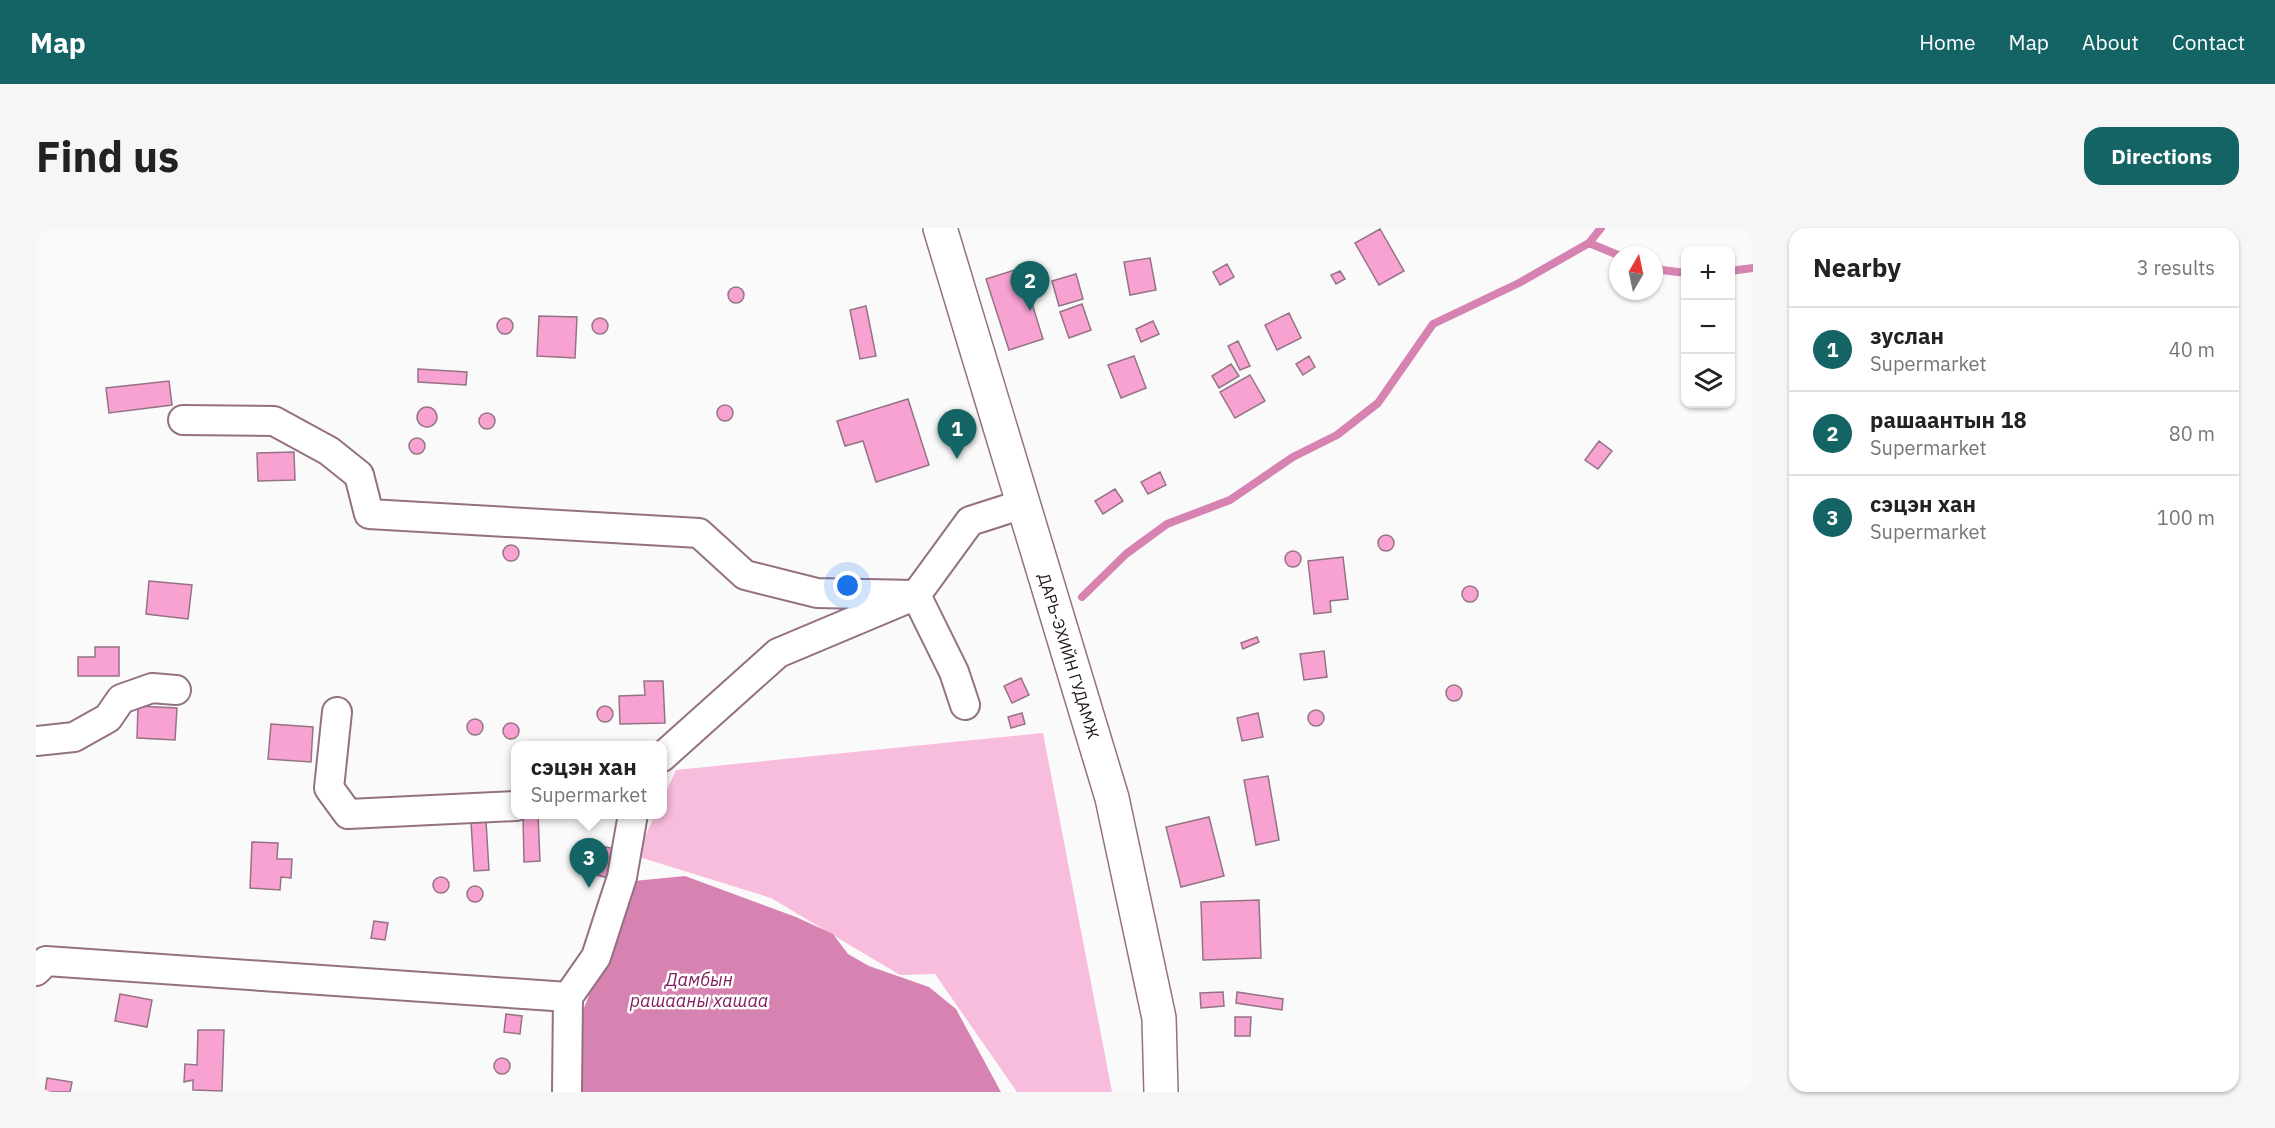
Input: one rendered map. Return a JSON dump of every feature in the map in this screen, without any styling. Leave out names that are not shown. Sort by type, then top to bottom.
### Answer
[{"type":"main road","name":"ДАРЬ-ЭХИЙН ГУДАМЖ","points":[[940,228],[1112,798],[1159,1018],[1161,1092]]},
{"type":"street","points":[[183,420],[274,421],[329,452],[359,475],[369,514],[699,532],[745,576],[817,593],[916,595]]},
{"type":"street","points":[[667,753],[778,653],[916,595],[970,521],[1023,504]]},
{"type":"street","points":[[916,595],[954,672],[966,705]]},
{"type":"street","points":[[36,741],[74,737],[108,718],[122,699],[152,688],[177,690]]},
{"type":"street","points":[[337,712],[329,788],[348,814],[511,806]]},
{"type":"street","points":[[567,1092],[568,997],[596,957],[622,877],[632,819]]},
{"type":"street","points":[[36,970],[45,961],[568,997]]},
{"type":"shaded area","points":[[1043,733],[1112,1092],[1017,1092],[935,974],[900,975],[771,898],[636,856],[653,819],[667,819],[667,790],[676,770]]},
{"type":"water","name":"Дамбын рашааны хашаа","points":[[685,876],[796,917],[833,934],[848,954],[869,966],[929,987],[956,1009],[1001,1092],[573,1092],[578,1023],[634,881]]},
{"type":"building","points":[[1380,229],[1404,271],[1379,285],[1355,243]]},
{"type":"building","points":[[1150,258],[1156,290],[1130,295],[1124,262]]},
{"type":"building","points":[[1227,264],[1234,277],[1220,285],[1213,272]]},
{"type":"building","points":[[1021,268],[1043,339],[1009,350],[986,279]]},
{"type":"building","points":[[1340,271],[1345,279],[1336,284],[1331,275]]},
{"type":"building","points":[[1076,274],[1083,299],[1059,306],[1052,281]]},
{"type":"building","points":[[733,287],[739,287],[744,295],[742,301],[733,303],[728,298],[728,292]]},
{"type":"building","points":[[1082,304],[1091,330],[1069,338],[1060,312]]},
{"type":"building","points":[[866,306],[876,356],[860,359],[850,310]]},
{"type":"building","points":[[1289,313],[1301,338],[1277,350],[1265,325]]},
{"type":"building","points":[[539,316],[577,317],[575,358],[537,356]]},
{"type":"building","points":[[502,318],[508,318],[513,326],[511,332],[502,334],[497,329],[497,323]]},
{"type":"building","points":[[597,318],[603,318],[608,326],[606,332],[597,334],[592,329],[592,323]]},
{"type":"building","points":[[1153,321],[1159,334],[1141,342],[1136,329]]},
{"type":"building","points":[[1238,341],[1250,366],[1240,370],[1228,346]]},
{"type":"building","points":[[1134,356],[1146,388],[1121,398],[1108,365]]},
{"type":"building","points":[[1309,356],[1315,367],[1303,375],[1296,364]]},
{"type":"building","points":[[1231,364],[1239,376],[1219,388],[1212,376]]},
{"type":"building","points":[[418,369],[467,372],[466,385],[418,382]]},
{"type":"building","points":[[1250,375],[1265,401],[1235,418],[1220,392]]},
{"type":"building","points":[[169,381],[172,405],[109,413],[106,388]]},
{"type":"building","points":[[908,399],[929,465],[876,482],[863,441],[845,446],[837,421]]},
{"type":"building","points":[[722,405],[728,405],[733,413],[731,419],[722,421],[717,416],[717,410]]},
{"type":"building","points":[[427,407],[434,410],[437,417],[434,424],[427,427],[420,424],[417,417],[420,410]]},
{"type":"building","points":[[484,413],[490,413],[495,421],[493,427],[484,429],[479,424],[479,418]]},
{"type":"building","points":[[414,438],[420,438],[425,446],[423,452],[414,454],[409,449],[409,443]]},
{"type":"building","points":[[1599,441],[1612,451],[1598,469],[1585,460]]},
{"type":"building","points":[[294,452],[295,480],[258,481],[257,453]]},
{"type":"building","points":[[1160,472],[1166,485],[1148,494],[1141,482]]},
{"type":"building","points":[[1115,489],[1123,501],[1103,514],[1095,501]]},
{"type":"building","points":[[1383,535],[1389,535],[1394,543],[1392,549],[1383,551],[1378,546],[1378,540]]},
{"type":"building","points":[[508,545],[514,545],[519,553],[517,559],[508,561],[503,556],[503,550]]},
{"type":"building","points":[[1290,551],[1296,551],[1301,559],[1299,565],[1290,567],[1285,562],[1285,556]]},
{"type":"building","points":[[1343,557],[1348,599],[1330,601],[1331,612],[1314,614],[1308,561]]},
{"type":"building","points":[[149,581],[192,585],[188,619],[146,614]]},
{"type":"building","points":[[1467,586],[1473,586],[1478,594],[1476,600],[1467,602],[1462,597],[1462,591]]},
{"type":"building","points":[[1257,637],[1259,642],[1243,649],[1241,643]]},
{"type":"building","points":[[95,647],[119,647],[119,676],[78,676],[78,657],[95,657]]},
{"type":"building","points":[[1324,651],[1327,677],[1304,680],[1300,654]]},
{"type":"building","points":[[1021,678],[1029,695],[1012,703],[1004,686]]},
{"type":"building","points":[[644,681],[663,681],[665,723],[620,724],[619,696],[645,695]]},
{"type":"building","points":[[1451,685],[1457,685],[1462,693],[1460,699],[1451,701],[1446,696],[1446,690]]},
{"type":"building","points":[[138,706],[177,708],[175,740],[137,738]]},
{"type":"building","points":[[602,706],[608,706],[613,714],[611,720],[602,722],[597,717],[597,711]]},
{"type":"building","points":[[1313,710],[1319,710],[1324,718],[1322,724],[1313,726],[1308,721],[1308,715]]},
{"type":"building","points":[[1022,713],[1025,724],[1011,728],[1008,717]]},
{"type":"building","points":[[1258,713],[1263,737],[1242,741],[1237,718]]},
{"type":"building","points":[[472,719],[478,719],[483,727],[481,733],[472,735],[467,730],[467,724]]},
{"type":"building","points":[[508,723],[514,723],[519,731],[517,737],[508,739],[503,734],[503,728]]},
{"type":"building","points":[[271,724],[313,727],[311,762],[268,759]]},
{"type":"building","points":[[1268,776],[1279,840],[1256,845],[1244,780]]},
{"type":"building","points":[[1209,817],[1224,876],[1181,887],[1166,827]]},
{"type":"building","points":[[523,819],[538,819],[540,861],[524,862]]},
{"type":"building","points":[[486,821],[489,870],[474,871],[471,822]]},
{"type":"building","points":[[252,842],[278,843],[277,859],[292,859],[291,878],[281,877],[280,890],[250,888]]},
{"type":"building","points":[[593,844],[615,849],[608,878],[586,872]]},
{"type":"building","points":[[438,877],[444,877],[449,885],[447,891],[438,893],[433,888],[433,882]]},
{"type":"building","points":[[472,886],[478,886],[483,894],[481,900],[472,902],[467,897],[467,891]]},
{"type":"building","points":[[1259,900],[1261,958],[1203,960],[1201,902]]},
{"type":"building","points":[[374,921],[388,923],[385,940],[371,938]]},
{"type":"building","points":[[1223,992],[1224,1006],[1201,1008],[1200,993]]},
{"type":"building","points":[[1237,992],[1283,999],[1282,1010],[1236,1003]]},
{"type":"building","points":[[120,994],[152,1000],[147,1027],[115,1021]]},
{"type":"building","points":[[506,1014],[522,1016],[520,1034],[504,1032]]},
{"type":"building","points":[[1235,1017],[1251,1017],[1250,1036],[1235,1036]]},
{"type":"building","points":[[198,1030],[224,1030],[222,1091],[193,1090],[193,1080],[184,1082],[185,1064],[197,1065]]},
{"type":"building","points":[[499,1058],[505,1058],[510,1066],[508,1072],[499,1074],[494,1069],[494,1063]]},
{"type":"building","points":[[47,1078],[72,1082],[70,1092],[45,1092]]},
{"type":"waterway","points":[[1082,597],[1126,554],[1167,524],[1230,500],[1293,457],[1337,435],[1378,403],[1433,324],[1519,283],[1589,243],[1601,228]]},
{"type":"waterway","points":[[1589,243],[1609,251]]},
{"type":"waterway","points":[[1735,270],[1753,268]]},
{"type":"waterway","points":[[1663,270],[1681,272]]},
{"type":"place","name":"рашаантын 18","points":[[1030,311]]},
{"type":"place","name":"зуслан","points":[[957,459]]},
{"type":"place","name":"сэцэн хан","points":[[589,888]]}]
